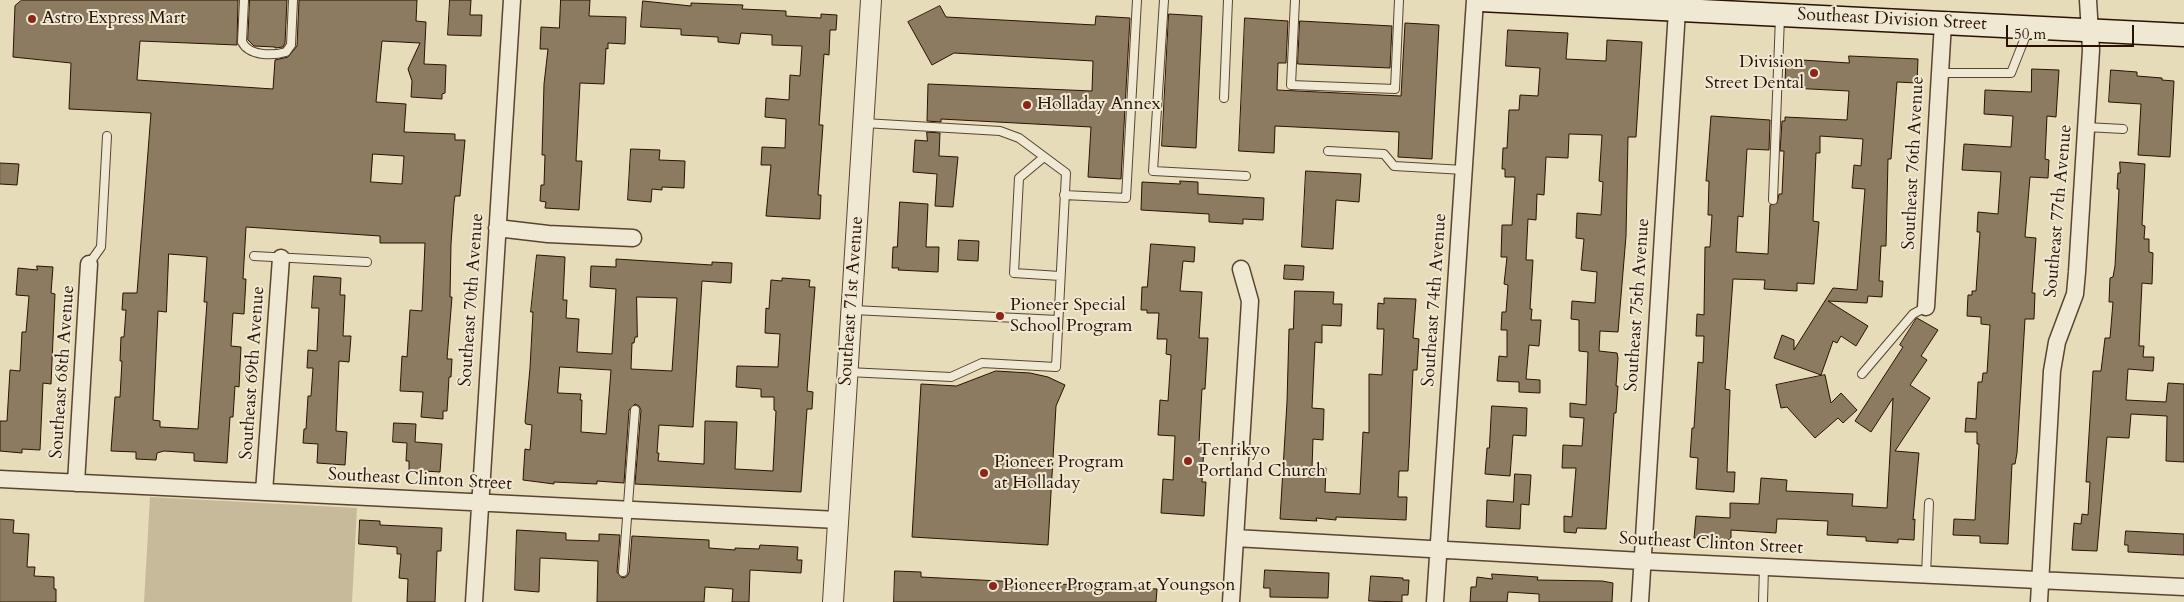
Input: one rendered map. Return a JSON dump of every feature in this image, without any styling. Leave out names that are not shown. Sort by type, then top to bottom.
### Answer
[{"type":"main road","name":"Southeast Division Street","points":[[1480,0],[1563,2],[1677,10],[1780,7],[1942,23],[2184,34]]},
{"type":"street","name":"Southeast 70th Avenue","points":[[474,602],[512,0]]},
{"type":"street","name":"Southeast 71st Avenue","points":[[833,602],[871,0]]},
{"type":"street","name":"Southeast 74th Avenue","points":[[1435,602],[1475,0]]},
{"type":"street","name":"Southeast 77th Avenue","points":[[2040,602],[2052,371],[2057,342],[2075,294],[2091,50],[2088,0]]},
{"type":"street","name":"Southeast 75th Avenue","points":[[1640,602],[1677,10]]},
{"type":"street","name":"Southeast 76th Avenue","points":[[1926,306],[1942,23]]},
{"type":"street","points":[[497,228],[548,234],[633,238]]},
{"type":"street","name":"Southeast 69th Avenue","points":[[264,492],[281,258]]},
{"type":"street","name":"Southeast 68th Avenue","points":[[76,483],[89,264]]},
{"type":"street","points":[[1231,602],[1250,301],[1241,269]]},
{"type":"street","name":"Southeast Clinton Street","points":[[0,479],[838,520]]},
{"type":"street","name":"Southeast Clinton Street","points":[[1235,538],[1642,561],[2184,588]]},
{"type":"lane","points":[[244,0],[242,42],[244,48],[254,52],[273,54],[286,52],[291,45],[293,0]]},
{"type":"lane","points":[[1064,194],[1126,198],[1137,0]]},
{"type":"lane","points":[[1164,0],[1154,171],[1246,176]]},
{"type":"lane","points":[[1224,98],[1228,0]]},
{"type":"lane","points":[[1295,0],[1291,85],[1395,90],[1399,0]]},
{"type":"lane","points":[[1773,200],[1780,7]]},
{"type":"lane","points":[[1940,73],[2011,73],[2029,27]]},
{"type":"lane","points":[[848,372],[951,378],[982,363],[1056,367],[1066,173],[1019,138],[1000,131],[863,123]]},
{"type":"lane","points":[[2086,127],[2123,129]]},
{"type":"lane","points":[[89,264],[101,247],[107,136]]},
{"type":"lane","points":[[1328,151],[1384,154],[1394,166],[1464,170]]},
{"type":"lane","points":[[1044,157],[1019,178],[1014,273],[1060,276]]},
{"type":"lane","points":[[254,256],[366,262]]},
{"type":"lane","points":[[1862,374],[1913,314],[1926,306]]},
{"type":"lane","points":[[852,310],[1058,320]]},
{"type":"lane","points":[[623,572],[634,410]]},
{"type":"lane","points":[[1926,575],[1929,503]]},
{"type":"lane","points":[[1763,602],[1764,567]]},
{"type":"shaded area","points":[[150,497],[357,508],[352,602],[144,602]]},
{"type":"building","points":[[22,0],[238,0],[237,45],[140,41],[137,80],[273,89],[275,60],[288,57],[297,46],[299,0],[417,0],[416,21],[426,22],[424,64],[446,65],[445,93],[442,94],[442,99],[411,97],[412,81],[408,69],[420,43],[382,41],[376,102],[406,104],[404,132],[455,134],[455,140],[465,140],[460,196],[455,196],[454,203],[451,244],[450,297],[452,297],[447,359],[452,359],[447,411],[443,411],[443,419],[421,417],[423,392],[400,391],[402,356],[407,357],[410,310],[422,311],[425,243],[380,243],[380,236],[246,227],[243,279],[246,279],[244,314],[233,313],[231,346],[241,347],[239,387],[235,386],[233,417],[230,417],[227,463],[194,461],[194,453],[164,451],[157,453],[156,460],[136,459],[136,452],[111,451],[115,397],[120,397],[121,337],[124,337],[126,310],[122,310],[123,293],[137,293],[151,113],[69,109],[71,63],[13,57],[15,6]],"holes":[[[373,154],[404,156],[402,184],[371,182]],[[169,254],[207,257],[204,302],[207,302],[198,429],[160,427],[160,421],[153,420],[158,311],[166,312]]]},
{"type":"building","points":[[250,0],[287,0],[285,43],[283,47],[254,46],[248,40]]},
{"type":"building","points":[[450,0],[471,0],[470,15],[482,15],[481,36],[448,35]]},
{"type":"building","points":[[561,0],[590,0],[589,16],[626,17],[625,44],[608,43],[608,49],[606,48],[604,84],[580,83],[576,161],[582,161],[579,210],[545,208],[546,202],[540,201],[541,185],[544,185],[545,155],[542,155],[544,84],[548,49],[540,49],[541,27],[559,28]]},
{"type":"building","points":[[643,1],[691,6],[691,3],[743,5],[742,9],[786,11],[786,16],[821,18],[821,14],[837,15],[836,30],[830,30],[829,55],[824,54],[819,125],[823,125],[818,195],[821,195],[820,219],[766,216],[771,165],[761,165],[762,147],[785,148],[786,119],[765,117],[766,98],[789,100],[790,75],[800,76],[802,46],[772,45],[772,35],[741,33],[739,44],[718,42],[718,37],[681,35],[681,29],[641,27]]},
{"type":"building","name":"Holladay Annex","points":[[940,6],[946,17],[1095,25],[1096,16],[1130,18],[1121,179],[1088,177],[1091,127],[941,119],[941,122],[927,121],[928,84],[1092,91],[1093,61],[954,53],[932,65],[908,22]]},
{"type":"building","points":[[1169,14],[1202,16],[1196,148],[1162,146]]},
{"type":"building","points":[[1245,18],[1288,21],[1286,63],[1278,63],[1277,90],[1401,96],[1405,23],[1439,25],[1432,159],[1398,157],[1399,132],[1275,126],[1274,153],[1239,151]]},
{"type":"building","points":[[1300,21],[1392,26],[1390,68],[1298,64]]},
{"type":"building","points":[[1508,30],[1568,33],[1566,59],[1606,61],[1607,40],[1642,42],[1636,137],[1628,137],[1626,236],[1618,332],[1600,331],[1599,351],[1617,353],[1618,358],[1616,386],[1618,386],[1616,413],[1614,413],[1606,529],[1577,528],[1576,533],[1564,532],[1564,516],[1572,517],[1576,468],[1562,468],[1563,445],[1582,446],[1584,418],[1570,417],[1570,403],[1586,405],[1588,352],[1579,351],[1579,320],[1571,319],[1572,301],[1595,303],[1597,272],[1581,270],[1584,239],[1576,238],[1577,213],[1601,215],[1603,182],[1599,181],[1602,135],[1569,134],[1568,158],[1546,157],[1544,195],[1537,194],[1536,220],[1528,219],[1526,260],[1533,260],[1531,320],[1541,320],[1539,346],[1529,345],[1526,379],[1540,380],[1540,393],[1519,392],[1519,382],[1497,381],[1499,356],[1507,357],[1507,330],[1501,330],[1502,312],[1506,312],[1508,285],[1504,284],[1507,257],[1501,257],[1502,225],[1512,225],[1515,177],[1505,177],[1505,169],[1502,169],[1503,148],[1507,148],[1509,110],[1519,110],[1520,95],[1538,96],[1540,68],[1506,66]]},
{"type":"building","points":[[1849,56],[1918,59],[1917,83],[1897,82],[1891,159],[1888,159],[1886,246],[1881,246],[1879,281],[1883,281],[1882,297],[1868,296],[1867,303],[1828,301],[1868,326],[1856,346],[1841,336],[1837,343],[1833,341],[1821,375],[1774,358],[1782,335],[1794,340],[1794,350],[1833,288],[1857,290],[1865,189],[1852,188],[1854,165],[1861,166],[1863,139],[1820,136],[1820,153],[1816,153],[1813,221],[1819,222],[1814,284],[1797,283],[1797,291],[1764,289],[1765,280],[1733,279],[1725,389],[1730,390],[1727,472],[1735,472],[1734,492],[1696,489],[1698,458],[1690,457],[1692,428],[1694,428],[1698,362],[1703,363],[1704,336],[1696,336],[1697,314],[1704,315],[1705,247],[1710,247],[1712,215],[1708,215],[1709,181],[1706,181],[1711,116],[1770,120],[1769,150],[1747,149],[1743,217],[1738,216],[1736,252],[1768,254],[1770,205],[1777,203],[1779,194],[1782,194],[1784,151],[1780,151],[1782,121],[1785,121],[1785,117],[1847,120],[1849,91],[1791,88],[1791,84],[1785,83],[1786,59],[1849,63]]},
{"type":"building","points":[[2032,69],[2059,70],[2056,117],[2047,116],[2045,159],[2049,160],[2048,178],[2030,177],[2025,237],[2036,238],[2032,293],[2035,293],[2034,319],[2025,319],[2017,453],[2015,464],[2012,464],[2008,544],[1980,543],[1980,536],[1953,535],[1954,519],[1975,520],[1979,444],[1977,444],[1977,432],[1965,432],[1966,418],[1976,419],[1978,382],[1982,382],[1983,373],[1987,373],[1990,325],[1981,324],[1981,317],[1967,316],[1968,295],[1972,295],[1972,291],[1976,291],[1980,232],[1977,232],[1978,212],[1998,214],[2001,172],[1962,170],[1964,144],[2011,147],[2013,116],[1984,114],[1985,90],[2031,92]]},
{"type":"building","points":[[2111,70],[2137,72],[2137,76],[2174,81],[2170,157],[2138,155],[2141,104],[2109,102]]},
{"type":"building","points":[[927,132],[940,133],[939,156],[958,157],[953,207],[935,206],[937,174],[913,172],[915,140],[927,141]]},
{"type":"building","points":[[631,149],[660,150],[659,160],[685,161],[684,188],[662,187],[662,190],[652,189],[651,202],[628,200]]},
{"type":"building","points":[[2120,162],[2145,164],[2142,225],[2145,226],[2144,239],[2149,239],[2149,252],[2153,253],[2152,284],[2142,283],[2139,346],[2144,346],[2143,357],[2154,357],[2153,371],[2128,369],[2126,400],[2166,402],[2168,383],[2184,384],[2184,462],[2166,461],[2167,416],[2131,414],[2129,438],[2107,437],[2097,551],[2072,550],[2074,523],[2081,524],[2082,514],[2088,515],[2090,482],[2086,482],[2093,371],[2101,371],[2105,338],[2110,338],[2113,302],[2109,302],[2110,278],[2113,277],[2115,266],[2119,189],[2117,189]]},
{"type":"building","points":[[0,163],[19,164],[17,185],[0,184]]},
{"type":"building","points":[[1306,171],[1361,174],[1359,202],[1336,200],[1333,249],[1302,247]]},
{"type":"building","points":[[1180,181],[1198,182],[1198,194],[1264,198],[1263,220],[1243,219],[1243,224],[1209,222],[1209,214],[1141,210],[1142,182],[1180,184]]},
{"type":"building","points":[[900,202],[928,204],[926,247],[939,247],[938,272],[892,268],[893,247],[897,247]]},
{"type":"building","points":[[959,240],[979,241],[978,261],[958,260]]},
{"type":"building","points":[[1151,244],[1195,247],[1194,262],[1183,261],[1180,291],[1202,292],[1199,338],[1208,338],[1205,389],[1202,389],[1199,443],[1204,444],[1202,482],[1206,482],[1204,516],[1161,513],[1163,479],[1173,480],[1175,436],[1158,435],[1160,400],[1168,401],[1171,355],[1166,354],[1167,339],[1157,339],[1159,313],[1147,313],[1147,310],[1141,310],[1142,287],[1147,287]]},
{"type":"building","points":[[537,255],[565,257],[563,300],[567,300],[566,318],[579,319],[577,352],[612,354],[616,289],[590,287],[591,266],[616,267],[616,259],[712,265],[712,262],[732,263],[731,283],[702,281],[693,427],[659,425],[658,461],[704,464],[705,421],[737,422],[735,469],[773,471],[776,411],[774,410],[774,397],[761,397],[761,389],[736,387],[737,366],[778,367],[780,334],[765,333],[766,308],[769,309],[771,280],[782,281],[782,278],[810,280],[809,287],[815,287],[807,391],[813,392],[812,409],[807,409],[801,492],[635,484],[641,410],[635,404],[629,410],[624,483],[597,481],[597,484],[554,482],[554,484],[523,480],[525,449],[530,450],[532,425],[525,422],[530,368],[533,312],[531,312]],"holes":[[[637,297],[677,298],[672,371],[631,369],[632,343],[634,343],[635,337],[637,337]],[[560,367],[611,370],[606,434],[581,432],[581,394],[558,393]]]},
{"type":"building","points":[[1285,265],[1304,266],[1303,280],[1284,279]]},
{"type":"building","points":[[37,266],[53,267],[51,293],[55,294],[51,384],[43,383],[40,450],[22,449],[22,453],[0,451],[0,421],[7,421],[10,370],[20,371],[22,332],[26,332],[29,296],[16,295],[18,268],[37,270]]},
{"type":"building","points":[[314,276],[341,278],[340,295],[345,295],[343,336],[351,336],[349,362],[339,361],[336,431],[347,432],[345,465],[317,463],[318,444],[303,443],[304,429],[306,429],[308,396],[311,396],[313,368],[307,368],[308,350],[317,351],[319,308],[312,308]]},
{"type":"building","points":[[1295,291],[1334,292],[1333,304],[1342,304],[1341,326],[1322,325],[1322,343],[1315,342],[1312,408],[1324,409],[1323,440],[1313,439],[1312,468],[1326,468],[1325,492],[1360,494],[1363,432],[1369,433],[1369,374],[1382,375],[1384,329],[1377,329],[1378,303],[1384,304],[1384,298],[1416,299],[1413,338],[1419,339],[1417,370],[1413,370],[1408,471],[1399,471],[1398,497],[1407,497],[1406,520],[1336,517],[1336,520],[1316,518],[1317,521],[1280,519],[1289,329],[1293,329]]},
{"type":"building","points":[[1917,318],[1938,330],[1921,356],[1927,360],[1910,385],[1930,398],[1895,451],[1919,453],[1913,520],[1915,519],[1914,540],[1898,539],[1898,543],[1866,541],[1866,537],[1827,535],[1828,521],[1785,519],[1777,519],[1776,533],[1731,530],[1731,540],[1694,538],[1696,516],[1730,518],[1730,503],[1759,504],[1761,478],[1787,480],[1786,491],[1853,494],[1852,506],[1887,508],[1893,398],[1871,432],[1855,421],[1903,347],[1900,345]]},
{"type":"building","name":"Pioneer Program at Holladay","points":[[996,371],[1030,373],[1048,377],[1065,385],[1056,406],[1048,545],[912,537],[921,384],[956,386]]},
{"type":"building","points":[[1825,375],[1831,403],[1841,393],[1857,410],[1843,423],[1838,418],[1815,438],[1787,407],[1781,408],[1776,385]]},
{"type":"building","points":[[1492,406],[1527,408],[1526,436],[1513,435],[1510,476],[1485,474]]},
{"type":"building","points":[[394,423],[416,424],[415,442],[442,444],[440,472],[409,470],[409,461],[406,461],[407,443],[393,442]]},
{"type":"building","points":[[1515,474],[1531,475],[1529,505],[1521,504],[1520,529],[1486,527],[1487,500],[1513,502]]},
{"type":"building","points":[[0,519],[14,520],[13,533],[29,534],[27,567],[35,567],[34,576],[54,577],[56,602],[0,602]]},
{"type":"building","points":[[360,520],[380,521],[380,525],[442,528],[441,551],[437,551],[435,602],[407,602],[408,579],[399,578],[401,554],[397,554],[397,547],[359,544]]},
{"type":"building","points":[[517,530],[566,533],[566,540],[599,541],[599,534],[620,535],[617,572],[622,578],[626,577],[629,573],[632,536],[709,540],[709,548],[735,550],[735,548],[759,549],[760,545],[798,547],[797,560],[802,560],[801,573],[750,570],[749,602],[732,602],[733,589],[705,587],[704,602],[597,602],[598,561],[540,558],[539,592],[515,590]]},
{"type":"building","points":[[2126,531],[2184,534],[2184,555],[2128,552],[2128,545],[2125,545]]},
{"type":"building","points":[[1265,570],[1329,573],[1328,598],[1270,597],[1270,588],[1264,588]]},
{"type":"building","name":"Pioneer Program at Youngson","points":[[895,571],[921,572],[921,577],[1157,589],[1156,602],[894,602]]},
{"type":"building","points":[[1492,574],[1538,577],[1537,580],[1602,581],[1613,583],[1612,602],[1539,602],[1539,594],[1508,592],[1507,602],[1470,602],[1471,587],[1476,587],[1477,577],[1492,579]]},
{"type":"building","points":[[1371,576],[1409,580],[1408,595],[1402,595],[1402,602],[1369,601]]},
{"type":"place","name":"Astro Express Mart","points":[[32,19]]},
{"type":"place","name":"Division Street Dental","points":[[1814,73]]},
{"type":"place","name":"Holladay Annex","points":[[1027,105]]},
{"type":"place","name":"Pioneer Special School Program","points":[[1000,316]]},
{"type":"place","name":"Tenrikyo Portland Church","points":[[1188,461]]},
{"type":"place","name":"Pioneer Program at Holladay","points":[[984,473]]},
{"type":"place","name":"Pioneer Program at Youngson","points":[[993,586]]}]
